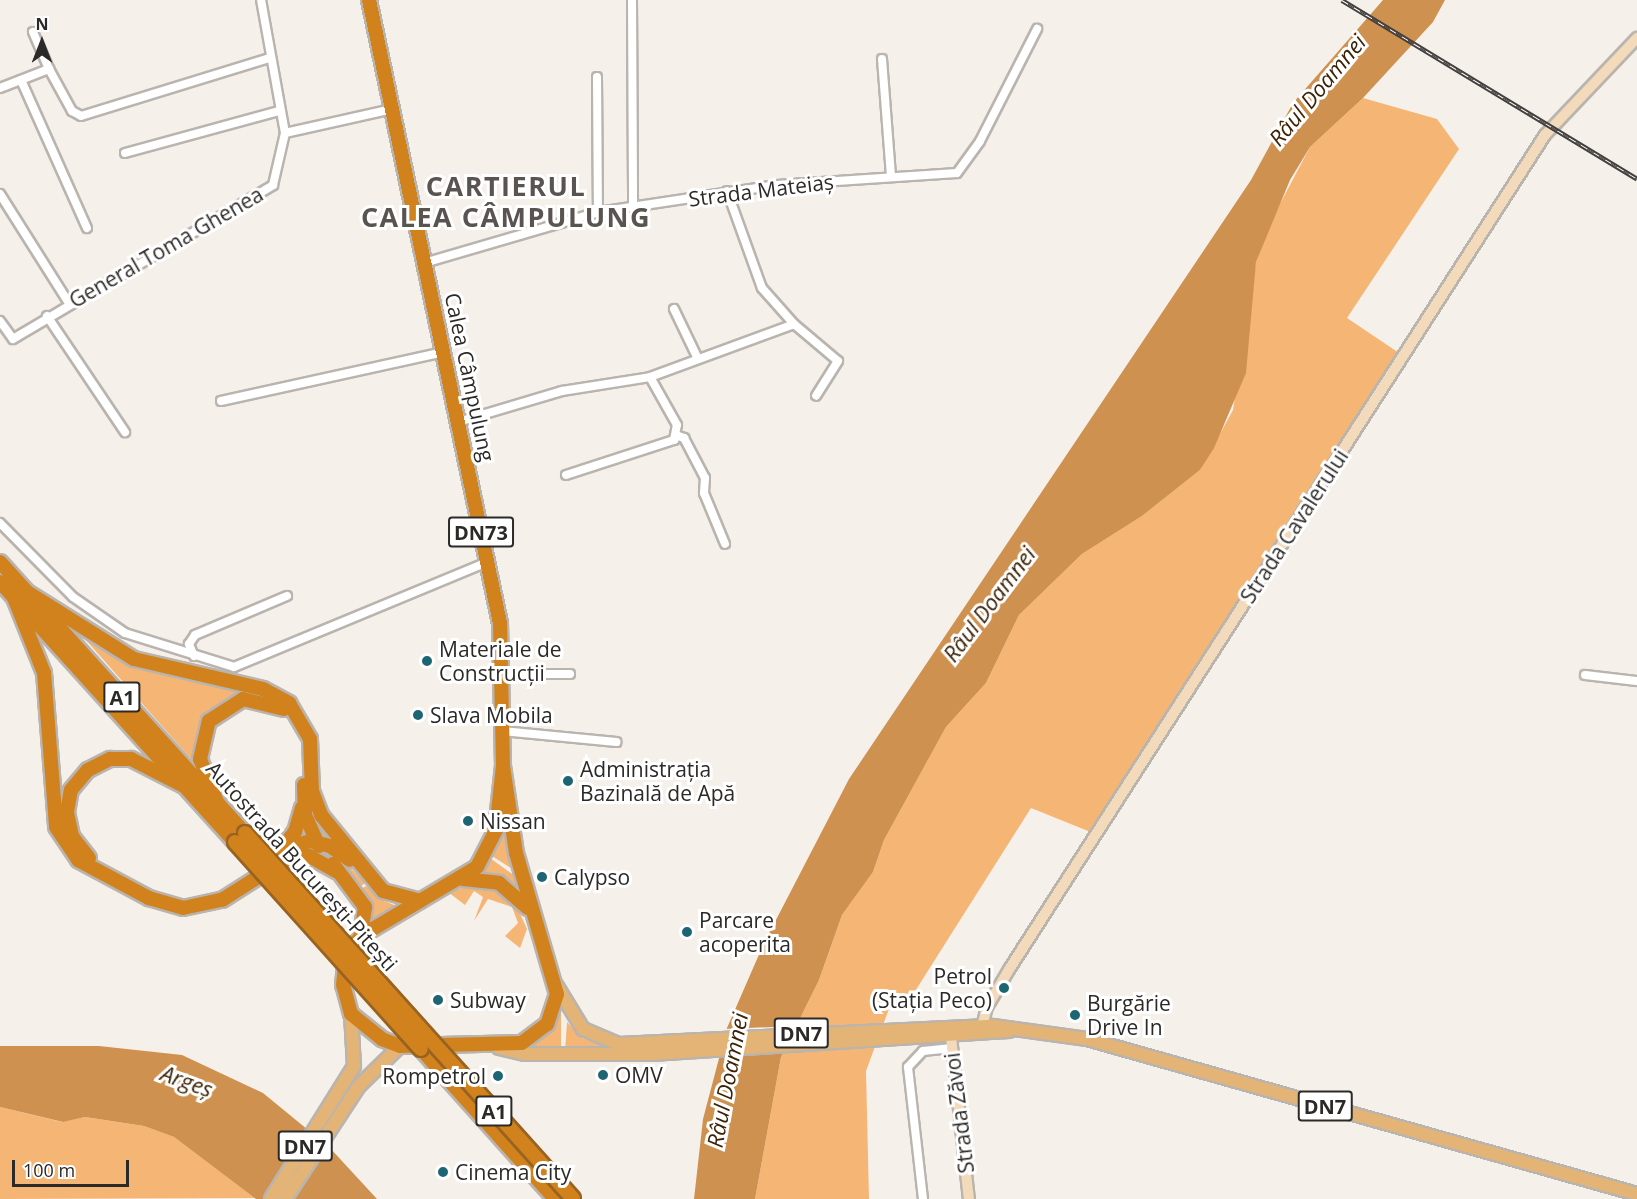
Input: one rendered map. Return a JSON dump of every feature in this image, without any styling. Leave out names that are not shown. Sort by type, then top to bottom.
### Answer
[{"type":"highway","name":"Calea Câmpulung","points":[[369,0],[487,562],[502,674],[503,766],[530,910],[556,985]]},
{"type":"highway","name":"Autostrada București-Pitești","points":[[0,562],[21,595],[184,786],[240,838],[573,1199]]},
{"type":"highway","name":"Autostrada București-Pitești","points":[[0,582],[21,595],[217,802],[240,838],[555,1199]]},
{"type":"highway","points":[[21,595],[44,673],[56,826],[78,860],[149,898],[183,908],[222,900],[291,856],[309,856],[336,871]]},
{"type":"highway","points":[[21,595],[134,659],[263,689],[289,703],[310,739],[314,803],[364,871]]},
{"type":"highway","points":[[184,786],[131,759],[99,763],[71,790],[67,812],[72,836],[98,864],[154,893],[183,901],[219,894],[281,849],[298,824],[304,797],[306,754],[297,723],[279,706],[250,698],[222,708],[203,731],[200,759],[217,802]]},
{"type":"highway","name":"Calea Câmpulung","points":[[351,1014],[344,965],[361,936],[463,879],[477,867],[493,840],[503,766]]},
{"type":"highway","points":[[304,797],[316,842],[364,907],[361,936]]},
{"type":"highway","points":[[281,849],[316,842],[340,851],[390,895],[420,901]]},
{"type":"highway","name":"DN7","points":[[463,879],[499,883],[530,910]]},
{"type":"highway","name":"DN7","points":[[400,1046],[439,1042],[499,1048],[540,1032],[556,1005],[556,985]]},
{"type":"highway","points":[[351,1014],[400,1046]]},
{"type":"main road","name":"Strada Cavalerului","points":[[981,1031],[1016,957],[1545,135],[1637,38]]},
{"type":"main road","name":"DN7","points":[[556,985],[577,1022],[596,1037],[619,1044],[683,1046]]},
{"type":"main road","name":"DN7","points":[[285,1199],[344,1096],[356,1055],[351,1014]]},
{"type":"main road","name":"DN7","points":[[499,1048],[545,1055],[920,1034],[951,1037],[981,1031],[1010,1030],[1106,1044],[1637,1194]]},
{"type":"main road","name":"Strada Zăvoi","points":[[951,1037],[969,1199]]},
{"type":"main road","name":"DN7","points":[[271,1199],[344,1096],[400,1046]]},
{"type":"street","points":[[261,0],[279,111],[285,133],[392,110]]},
{"type":"street","points":[[632,0],[633,207]]},
{"type":"street","name":"Strada Mateiaș","points":[[424,263],[598,212],[727,191],[962,170],[1037,29]]},
{"type":"street","points":[[33,32],[49,69],[72,111],[81,116],[270,57]]},
{"type":"street","points":[[882,59],[891,176]]},
{"type":"street","points":[[0,88],[49,69]]},
{"type":"street","points":[[597,77],[598,212]]},
{"type":"street","points":[[21,80],[87,228]]},
{"type":"street","points":[[125,153],[279,111]]},
{"type":"street","name":"General Toma Ghenea","points":[[0,321],[13,339],[47,316],[273,185],[285,133]]},
{"type":"street","points":[[727,191],[762,288],[794,324],[839,364],[816,396]]},
{"type":"street","points":[[0,194],[69,303]]},
{"type":"street","points":[[674,309],[698,359]]},
{"type":"street","points":[[47,316],[125,432]]},
{"type":"street","points":[[458,422],[562,391],[650,377],[794,324]]},
{"type":"street","points":[[221,401],[443,352]]},
{"type":"street","points":[[566,475],[668,444],[676,435],[677,425],[650,377]]},
{"type":"street","points":[[676,435],[684,438],[705,478],[704,493],[725,544]]},
{"type":"street","points":[[0,523],[98,615],[145,642],[243,667],[487,562]]},
{"type":"street","points":[[194,656],[189,644],[195,636],[287,596]]},
{"type":"street","points":[[502,674],[570,674]]},
{"type":"street","points":[[1585,675],[1637,681]]},
{"type":"street","points":[[502,731],[616,742]]},
{"type":"street","points":[[923,1199],[908,1067],[923,1051],[951,1037]]},
{"type":"shaded area","points":[[1363,98],[1437,119],[1459,149],[1347,318],[1405,357],[1382,400],[1103,837],[1031,808],[912,996],[893,998],[866,1071],[869,1199],[755,1199],[781,1057],[819,980],[842,915],[873,872],[884,840],[946,727],[986,683],[1019,615],[1082,554],[1142,516],[1200,470],[1233,410],[1256,262],[1271,221],[1310,147]]},
{"type":"shaded area","points":[[77,630],[87,636],[269,696],[235,696],[210,714],[200,769]]},
{"type":"shaded area","points":[[503,820],[514,870],[492,856]]},
{"type":"shaded area","points":[[326,850],[348,865],[365,883],[359,888]]},
{"type":"shaded area","points":[[490,858],[515,876],[518,885],[479,871]]},
{"type":"shaded area","points":[[472,885],[499,890],[516,905],[527,929],[520,948],[505,936],[518,923],[512,907],[488,899],[474,921],[483,897],[474,891],[465,905],[448,892]]},
{"type":"shaded area","points":[[366,886],[384,901],[397,906],[371,920],[370,901],[361,889]]},
{"type":"shaded area","points":[[561,1012],[561,1051],[524,1050],[545,1037]]},
{"type":"shaded area","points":[[567,1022],[582,1038],[611,1048],[565,1051]]},
{"type":"shaded area","points":[[0,1107],[62,1122],[85,1117],[144,1126],[174,1137],[255,1198],[0,1199]]},
{"type":"water","name":"Râul Doamnei","points":[[1383,0],[1445,0],[1433,22],[1363,98],[1310,147],[1290,180],[1256,262],[1246,373],[1214,448],[1200,470],[1142,516],[1082,554],[1019,615],[986,683],[946,727],[884,840],[873,872],[842,915],[819,980],[781,1057],[755,1199],[694,1199],[703,1119],[727,1028],[764,943],[849,779],[1251,180],[1293,103]]},
{"type":"water","name":"Argeș","points":[[0,1046],[99,1046],[182,1055],[263,1093],[330,1148],[377,1199],[256,1199],[174,1137],[144,1126],[85,1117],[63,1122],[0,1107]]},
{"type":"pier","points":[[796,1026],[786,1053],[716,1057],[724,1029]]},
{"type":"railway","points":[[1342,0],[1637,179]]},
{"type":"place","name":"Materiale de Construcții","points":[[427,661]]},
{"type":"place","name":"Slava Mobila","points":[[418,715]]},
{"type":"place","name":"Administrația Bazinală de Apă","points":[[568,781]]},
{"type":"place","name":"Nissan","points":[[468,821]]},
{"type":"place","name":"Calypso","points":[[542,877]]},
{"type":"place","name":"Parcare acoperita","points":[[687,932]]},
{"type":"place","name":"Petrol (Stația Peco)","points":[[1004,988]]},
{"type":"place","name":"Subway","points":[[438,1000]]},
{"type":"place","name":"Burgărie Drive In","points":[[1075,1015]]},
{"type":"place","name":"OMV","points":[[603,1075]]},
{"type":"place","name":"Rompetrol","points":[[498,1076]]},
{"type":"place","name":"Cinema City","points":[[443,1172]]},
{"type":"district","name":"CARTIERUL CALEA CÂMPULUNG","points":[[506,200]]}]
